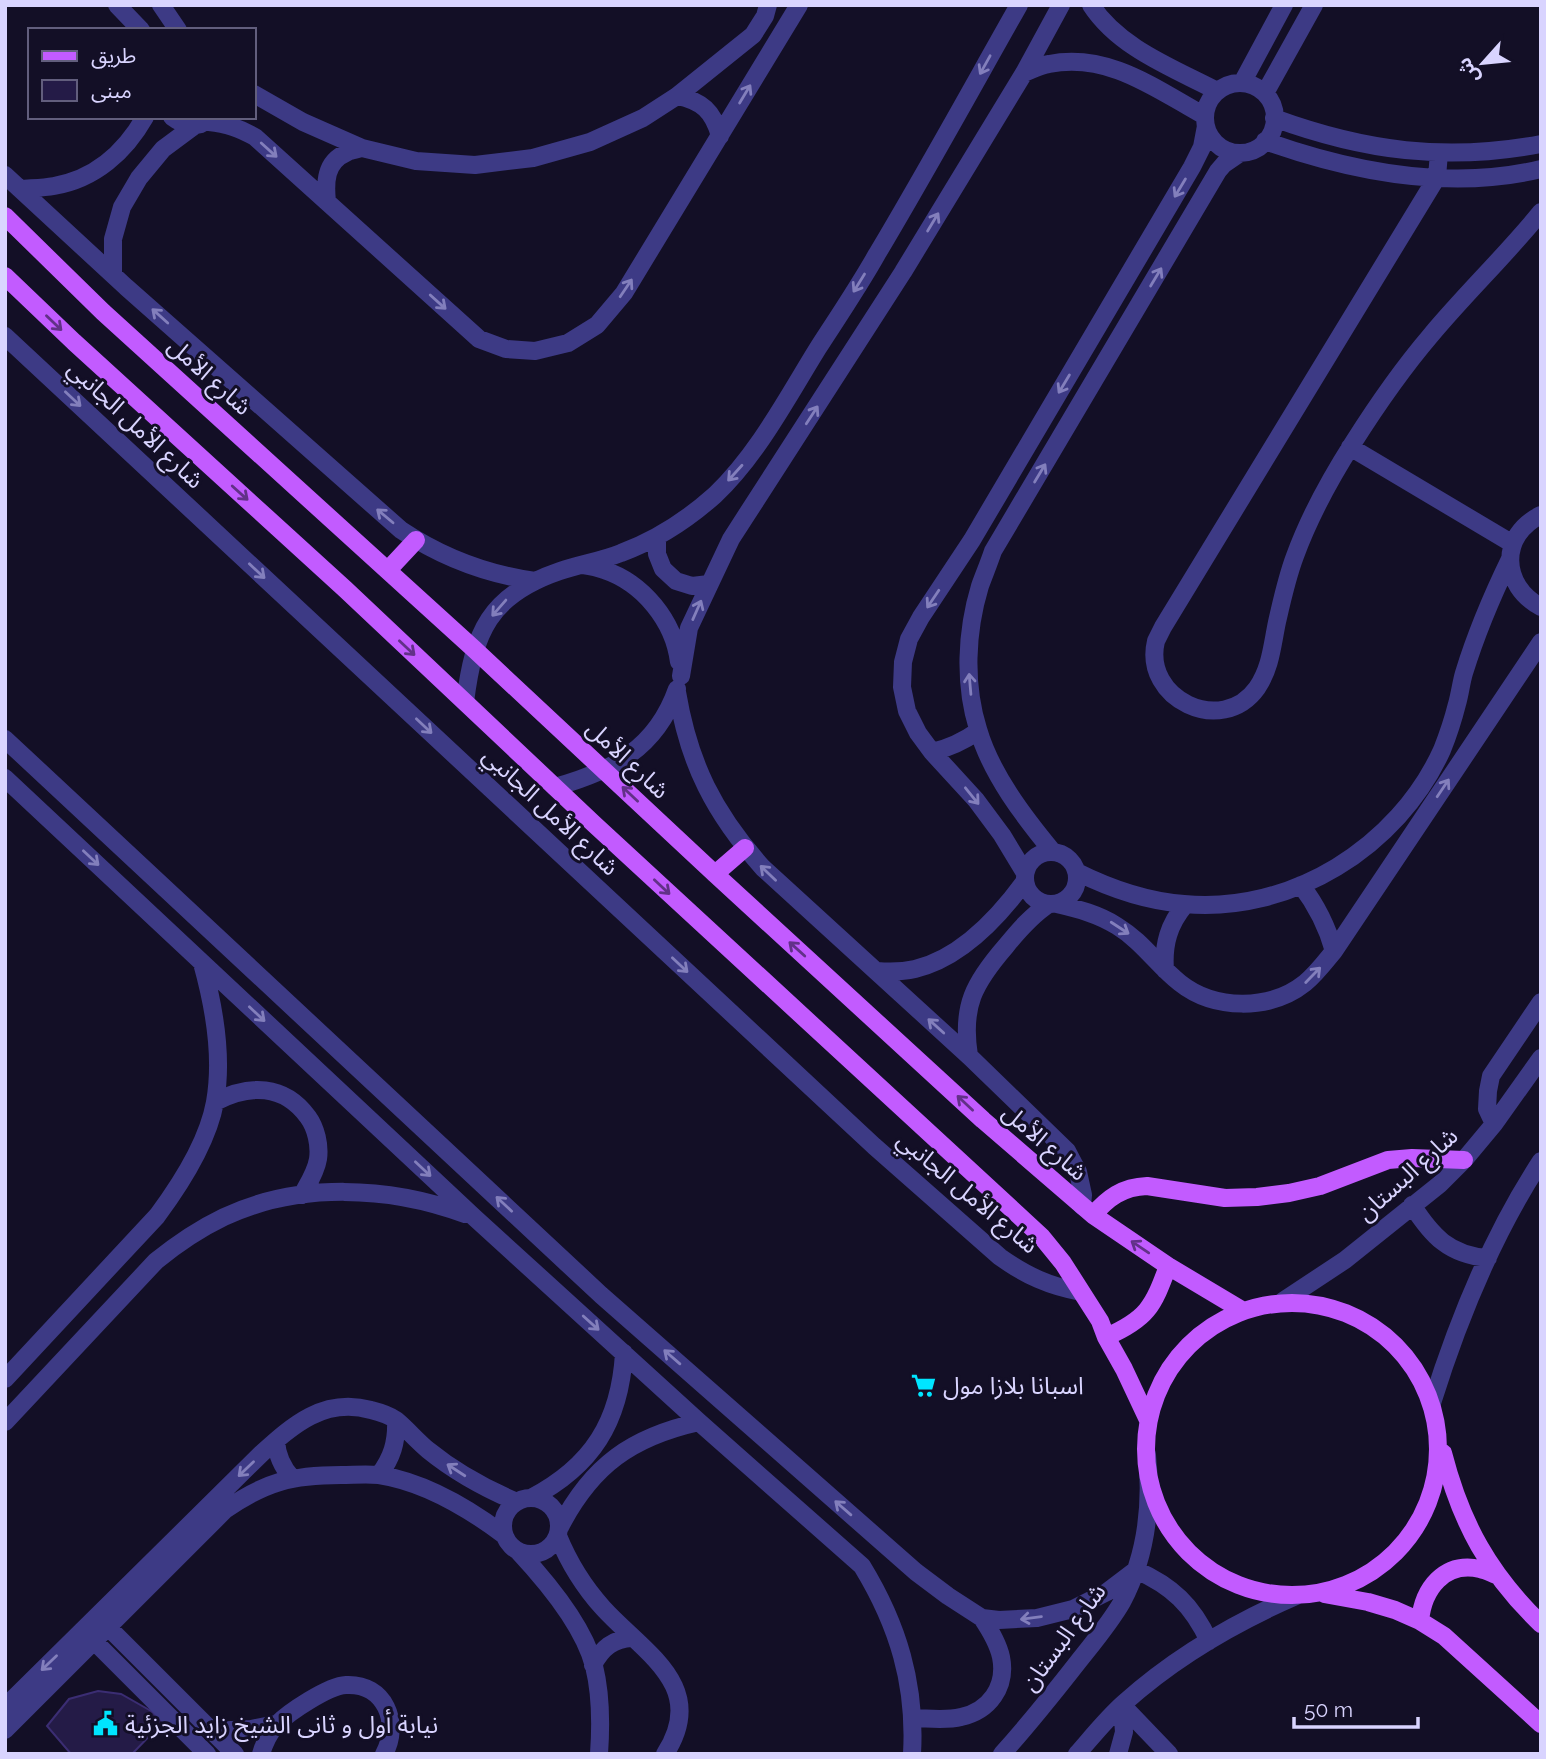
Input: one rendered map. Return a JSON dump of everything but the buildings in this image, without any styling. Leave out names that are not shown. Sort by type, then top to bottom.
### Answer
[{"type":"main road","name":"شارع الأمل","points":[[5,216],[103,312],[388,570],[973,1111],[1087,1211],[1168,1266],[1240,1309]]},
{"type":"main road","points":[[5,275],[74,342],[345,589],[1041,1236],[1063,1263],[1100,1321],[1148,1420]]},
{"type":"main road","points":[[388,570],[416,540]]},
{"type":"main road","points":[[715,874],[745,848]]},
{"type":"main road","points":[[1087,1211],[1121,1190],[1133,1186],[1225,1198],[1257,1197],[1320,1186],[1388,1160],[1464,1160]]},
{"type":"main road","points":[[1106,1337],[1126,1328],[1143,1315],[1157,1297],[1168,1266]]},
{"type":"main road","points":[[1439,1438],[1437,1473],[1427,1507],[1409,1538],[1385,1564],[1354,1583],[1321,1593],[1297,1596],[1268,1594],[1241,1586],[1215,1574],[1192,1556],[1173,1534],[1159,1509],[1147,1455],[1148,1420],[1159,1386],[1178,1356],[1203,1331],[1240,1309],[1283,1301],[1331,1306],[1375,1327],[1410,1360],[1432,1403],[1448,1475],[1460,1510],[1476,1543],[1496,1575],[1541,1624]]},
{"type":"main road","points":[[1420,1621],[1421,1606],[1427,1592],[1437,1580],[1450,1572],[1464,1568],[1479,1569],[1496,1575]]},
{"type":"main road","points":[[1321,1593],[1368,1602],[1420,1621],[1444,1636],[1541,1724]]},
{"type":"street","points":[[117,5],[140,28]]},
{"type":"street","points":[[161,5],[177,28]]},
{"type":"street","points":[[256,95],[303,122],[362,148],[416,161],[475,165],[533,158],[590,142],[643,118],[677,96],[752,35],[765,16],[768,5]]},
{"type":"street","points":[[175,119],[180,123],[225,124],[255,137],[479,339],[506,349],[534,351],[568,343],[597,325],[624,293],[799,5]]},
{"type":"street","points":[[465,702],[474,649],[494,612],[512,594],[558,571],[620,554],[657,537],[688,517],[716,493],[741,466],[763,437],[876,257],[1019,5]]},
{"type":"street","points":[[555,787],[580,780],[627,758],[662,722],[679,684],[689,628],[731,539],[903,272],[1024,73],[1061,5]]},
{"type":"street","points":[[1091,5],[1099,18],[1116,35],[1217,91]]},
{"type":"street","points":[[1242,83],[1284,5]]},
{"type":"street","points":[[1265,93],[1314,5]]},
{"type":"street","points":[[1024,73],[1048,64],[1073,61],[1098,63],[1123,71],[1205,121],[1215,142],[1222,148],[1240,153]]},
{"type":"street","points":[[1053,852],[1010,794],[978,731],[969,664],[972,624],[980,585],[993,551],[1218,171],[1240,153],[1258,148],[1274,126],[1272,105],[1265,93],[1250,84],[1225,86],[1217,91],[1206,107],[1202,148],[1192,167],[972,540],[909,639],[903,662],[902,687],[907,711],[918,733],[976,800],[1002,835],[1025,877],[1027,890],[1032,897],[1040,902],[1078,909],[1117,926],[1151,953],[1182,985],[1201,995],[1222,1002],[1243,1004],[1265,1001],[1286,995],[1304,984],[1334,951],[1541,642]]},
{"type":"street","points":[[677,96],[692,99],[706,108],[716,121],[720,136]]},
{"type":"street","points":[[1275,118],[1337,139],[1402,150],[1439,153],[1511,150],[1541,144]]},
{"type":"street","points":[[20,189],[55,186],[87,176],[115,157],[144,119]]},
{"type":"street","points":[[113,274],[113,239],[122,207],[139,178],[163,149],[206,122]]},
{"type":"street","points":[[1265,141],[1321,160],[1388,173],[1464,178],[1502,176],[1541,169]]},
{"type":"street","points":[[327,202],[325,183],[331,166],[344,153],[362,148]]},
{"type":"street","points":[[1439,153],[1437,177],[1163,627],[1156,642],[1155,658],[1159,674],[1167,688],[1180,701],[1196,709],[1214,711],[1229,708],[1254,691],[1270,660],[1284,591],[1298,547],[1321,494],[1395,380],[1446,317],[1541,212]]},
{"type":"street","points":[[5,175],[387,519],[416,540],[461,563],[497,574],[535,581]]},
{"type":"street","points":[[876,257],[903,272]]},
{"type":"street","name":"شارع الأمل الجانبي","points":[[5,336],[883,1153],[1000,1257],[1018,1270],[1057,1287],[1081,1292]]},
{"type":"street","points":[[1350,447],[1511,552]]},
{"type":"street","points":[[1077,872],[1148,899],[1185,905],[1237,903],[1268,897],[1301,885],[1324,875],[1366,847],[1385,831],[1417,793],[1430,772],[1451,726],[1474,641],[1518,532],[1540,514]]},
{"type":"street","points":[[657,537],[657,554],[663,569],[676,581],[692,586],[709,584]]},
{"type":"street","points":[[1511,552],[1514,579],[1519,589],[1541,607]]},
{"type":"street","points":[[581,564],[603,569],[625,579],[643,593],[659,611],[671,631],[678,653],[686,738],[703,781],[728,826],[745,848],[763,868],[969,1056],[1068,1151],[1078,1172],[1087,1211]]},
{"type":"street","points":[[949,576],[980,585]]},
{"type":"street","points":[[932,752],[961,742],[978,731]]},
{"type":"street","points":[[5,739],[601,1296],[916,1572],[982,1618],[1001,1656],[1003,1671],[994,1697],[984,1707],[958,1718],[912,1718]]},
{"type":"street","points":[[5,778],[475,1218],[862,1566],[888,1613],[898,1639],[910,1691],[912,1754]]},
{"type":"street","points":[[70,839],[90,818]]},
{"type":"street","points":[[877,971],[912,970],[946,958],[981,930],[1007,902],[1025,877],[1032,859],[1045,852],[1066,856],[1077,872],[1075,889],[1070,895],[1026,922],[981,977],[971,1000],[967,1023],[969,1056]]},
{"type":"street","points":[[1301,885],[1322,916],[1334,951]]},
{"type":"street","points":[[1165,970],[1165,942],[1176,916],[1185,905]]},
{"type":"street","points":[[5,1379],[157,1216],[192,1162],[215,1102],[217,1066],[211,996],[202,963]]},
{"type":"street","points":[[1494,1124],[1488,1109],[1491,1076],[1541,1002]]},
{"type":"street","name":"شارع البستان","points":[[1283,1301],[1380,1234],[1440,1184],[1494,1124],[1541,1058]]},
{"type":"street","points":[[215,1102],[231,1093],[268,1090],[286,1096],[301,1107],[312,1123],[318,1140],[318,1160],[302,1195]]},
{"type":"street","points":[[1432,1403],[1456,1334],[1488,1258],[1510,1213],[1540,1163]]},
{"type":"street","points":[[5,1422],[156,1261],[177,1244],[224,1217],[275,1199],[333,1192],[391,1195],[420,1200],[475,1218]]},
{"type":"street","points":[[1412,1205],[1426,1227],[1443,1242],[1462,1253],[1488,1258]]},
{"type":"street","points":[[599,1754],[600,1718],[593,1665],[562,1604],[549,1586],[510,1545],[503,1525],[510,1508],[551,1488],[586,1458],[599,1440],[618,1398],[624,1353]]},
{"type":"street","points":[[5,1730],[89,1636],[288,1430],[327,1409],[365,1408],[396,1420],[426,1449],[460,1474],[488,1489],[524,1500],[540,1499],[548,1503],[558,1518],[559,1531],[577,1574],[589,1591],[667,1674],[676,1689],[680,1701],[680,1720],[678,1730],[665,1754]]},
{"type":"street","points":[[379,1475],[395,1444],[396,1420]]},
{"type":"street","points":[[519,1552],[537,1554],[553,1544],[572,1504],[587,1483],[626,1449],[674,1427],[699,1422]]},
{"type":"street","points":[[276,1441],[282,1465],[292,1478]]},
{"type":"street","name":"شارع البستان","points":[[1002,1754],[1039,1712],[1122,1602],[1136,1570],[1144,1541],[1148,1511],[1147,1455]]},
{"type":"street","points":[[103,1622],[225,1510],[256,1490],[292,1478],[379,1475],[401,1481],[466,1508],[505,1535]]},
{"type":"street","points":[[982,1618],[1019,1620],[1065,1612],[1107,1592],[1136,1570],[1167,1586],[1180,1597],[1202,1625],[1209,1641]]},
{"type":"street","points":[[1077,1754],[1122,1704],[1148,1682],[1237,1624],[1297,1596]]},
{"type":"street","points":[[103,1622],[235,1754]]},
{"type":"street","points":[[89,1636],[207,1754]]},
{"type":"street","points":[[5,1707],[89,1636]]},
{"type":"street","points":[[593,1665],[598,1655],[612,1642],[632,1638]]},
{"type":"street","points":[[261,1754],[276,1724],[330,1689],[347,1685],[360,1687],[382,1700],[390,1717],[392,1735],[384,1754]]},
{"type":"street","points":[[159,1705],[172,1691]]},
{"type":"street","points":[[1118,1754],[1124,1732],[1122,1704]]},
{"type":"street","points":[[1122,1704],[1170,1754]]},
{"type":"street","points":[[212,1731],[251,1729],[276,1724]]},
{"type":"place","name":"اسبانا بلازا مول","points":[[923,1385]]},
{"type":"place","name":"نيابة أول و ثانى الشيخ زايد الجزئية","points":[[105,1724]]}]
